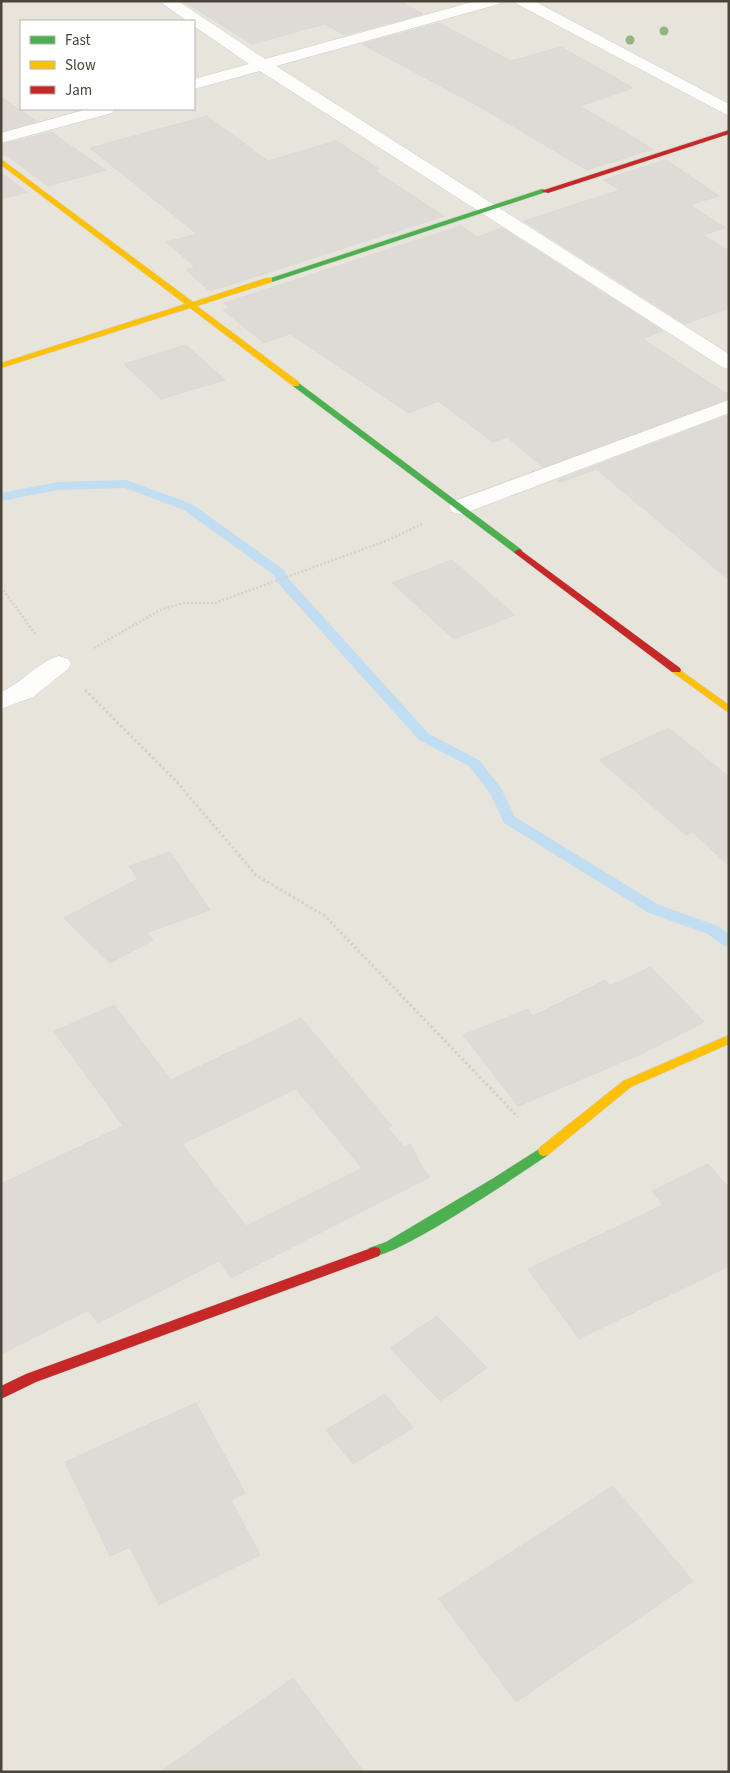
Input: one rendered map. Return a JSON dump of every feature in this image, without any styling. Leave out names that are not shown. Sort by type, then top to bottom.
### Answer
[{"type":"street","points":[[167,1],[262,65],[729,363]]},
{"type":"street","points":[[195,84],[494,1]]},
{"type":"street","points":[[522,1],[729,111]]},
{"type":"street","points":[[1,138],[102,110]]},
{"type":"street","points":[[1,366],[729,132]]},
{"type":"street","points":[[1,160],[190,305],[729,710]]},
{"type":"street","points":[[460,507],[729,406]]},
{"type":"street","points":[[1,701],[24,691],[59,664]]},
{"type":"street","points":[[1,1393],[31,1378],[391,1246],[497,1183],[548,1148],[627,1084],[729,1039]]},
{"type":"path","points":[[59,664],[109,641],[160,610],[183,603],[215,603],[386,541],[460,507]]},
{"type":"path","points":[[1,587],[59,664],[176,781],[256,875],[325,916],[548,1148]]},
{"type":"shaded area","points":[[1,1],[729,1],[729,1772],[1,1772]]},
{"type":"building","points":[[183,1],[400,1],[423,14],[345,35],[325,24],[252,44]]},
{"type":"building","points":[[439,23],[511,61],[561,47],[633,88],[580,106],[653,149],[587,170],[482,108],[362,44]]},
{"type":"building","points":[[1,97],[36,121],[1,131]]},
{"type":"building","points":[[207,116],[268,161],[336,141],[379,169],[374,170],[444,216],[210,291],[186,270],[195,267],[166,242],[197,234],[90,148]]},
{"type":"building","points":[[51,132],[106,170],[48,186],[8,156],[1,154],[1,145]]},
{"type":"building","points":[[666,160],[719,196],[689,205],[726,228],[703,235],[729,251],[729,308],[685,324],[524,221],[620,190],[603,180]]},
{"type":"building","points":[[1,173],[27,192],[1,199]]},
{"type":"building","points":[[461,226],[477,237],[502,228],[663,331],[642,339],[729,395],[729,398],[543,467],[507,437],[493,442],[438,401],[409,413],[290,334],[264,343],[223,310],[230,308],[224,303]]},
{"type":"building","points":[[186,345],[225,380],[161,399],[124,364]]},
{"type":"building","points":[[729,415],[729,580],[596,469],[561,482],[558,480]]},
{"type":"building","points":[[452,560],[515,615],[454,639],[392,583]]},
{"type":"building","points":[[669,728],[729,777],[729,866],[693,832],[686,835],[599,760]]},
{"type":"building","points":[[170,852],[210,910],[146,933],[153,940],[110,963],[64,918],[138,879],[129,866]]},
{"type":"building","points":[[651,967],[704,1022],[641,1054],[518,1106],[463,1035],[528,1009],[533,1016],[605,980],[610,986]]},
{"type":"building","points":[[114,1005],[171,1080],[301,1018],[392,1126],[388,1128],[404,1147],[410,1144],[423,1169],[430,1177],[231,1278],[219,1261],[98,1323],[88,1310],[1,1354],[1,1184],[123,1126],[54,1031]],"holes":[[[296,1089],[362,1168],[246,1226],[182,1144]]]},
{"type":"building","points":[[708,1164],[729,1188],[729,1266],[579,1339],[528,1269],[663,1205],[652,1191]]},
{"type":"building","points":[[437,1316],[487,1368],[440,1401],[390,1348]]},
{"type":"building","points":[[385,1394],[413,1428],[353,1464],[326,1430]]},
{"type":"building","points":[[196,1403],[245,1493],[231,1500],[260,1555],[159,1605],[130,1547],[110,1556],[65,1462]]},
{"type":"building","points":[[613,1486],[693,1581],[516,1702],[439,1599]]},
{"type":"building","points":[[293,1678],[364,1772],[160,1772]]},
{"type":"waterway","points":[[1,497],[58,486],[126,484],[188,507],[280,573],[282,579],[424,737],[474,763],[496,791],[509,820],[654,909],[713,930],[729,942]]},
{"type":"traffic: fast","points":[[269,280],[545,191]]},
{"type":"traffic: fast","points":[[296,384],[519,552]]},
{"type":"traffic: fast","points":[[374,1252],[391,1246],[497,1183],[544,1151]]},
{"type":"traffic: slow","points":[[1,161],[296,384]]},
{"type":"traffic: slow","points":[[1,366],[269,280]]},
{"type":"traffic: slow","points":[[676,670],[729,710]]},
{"type":"traffic: slow","points":[[544,1151],[627,1084],[729,1039]]},
{"type":"traffic: jam","points":[[545,191],[729,132]]},
{"type":"traffic: jam","points":[[519,552],[676,670]]},
{"type":"traffic: jam","points":[[1,1393],[31,1378],[374,1252]]}]
